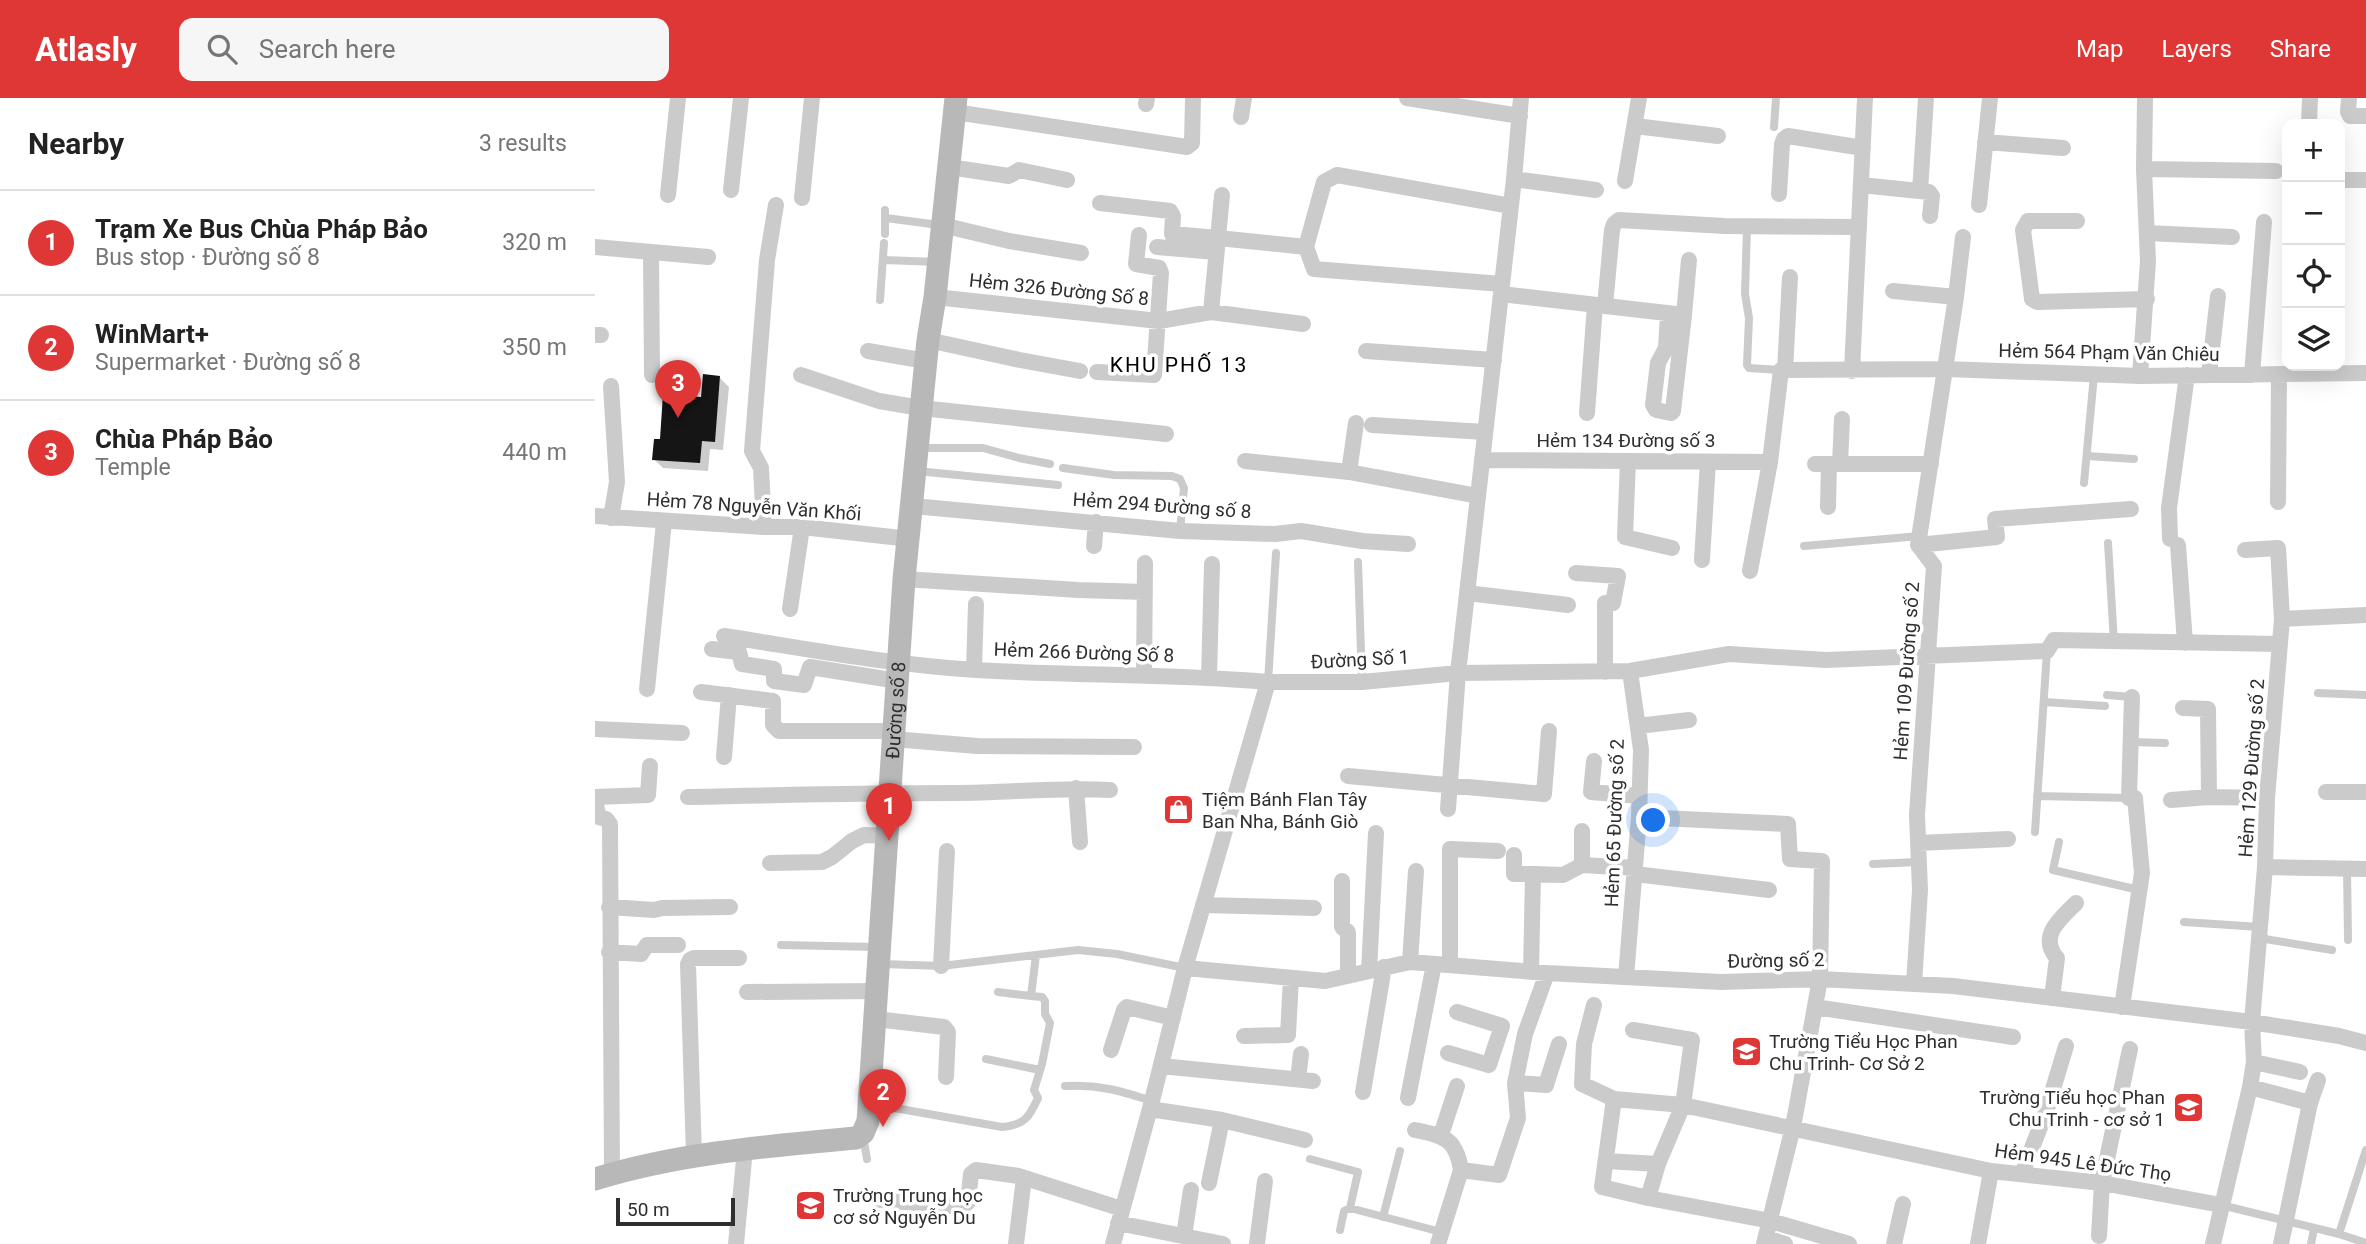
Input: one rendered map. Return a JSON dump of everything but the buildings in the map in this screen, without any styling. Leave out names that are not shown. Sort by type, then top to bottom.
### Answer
[{"type":"street","points":[[668,195],[678,98]]},
{"type":"street","points":[[731,190],[741,98]]},
{"type":"street","points":[[802,198],[812,98]]},
{"type":"street","points":[[955,105],[1190,147],[1193,98]]},
{"type":"street","points":[[1241,117],[1244,98]]},
{"type":"street","points":[[1407,98],[1520,116]]},
{"type":"street","points":[[1448,809],[1458,673],[1521,98]]},
{"type":"street","points":[[1625,181],[1639,98]]},
{"type":"street","points":[[1852,371],[1865,98]]},
{"type":"street","points":[[1920,191],[1926,98]]},
{"type":"street","points":[[1979,205],[1990,98]]},
{"type":"street","points":[[2140,376],[2147,299],[2145,98]]},
{"type":"street","points":[[2309,119],[2310,98]]},
{"type":"street","points":[[2349,98],[2350,116],[2366,116]]},
{"type":"street","name":"Đường số 8","points":[[863,1133],[868,1121],[870,1103],[904,579],[955,105]]},
{"type":"street","points":[[1635,126],[1718,136]]},
{"type":"street","points":[[1779,194],[1782,144],[1788,136],[1863,148]]},
{"type":"street","points":[[1985,142],[2063,148]]},
{"type":"street","points":[[949,167],[1009,176],[1019,170],[1067,180]]},
{"type":"street","points":[[2144,169],[2276,171]]},
{"type":"street","points":[[1511,206],[1337,175],[1324,183],[1306,247],[1314,269],[1502,289],[1600,306],[1676,315]]},
{"type":"street","points":[[1514,179],[1596,190]]},
{"type":"street","points":[[2345,180],[2366,180]]},
{"type":"street","points":[[1861,186],[1931,193],[1930,216]]},
{"type":"street","points":[[1211,312],[1222,195]]},
{"type":"street","points":[[1100,203],[1170,211],[1173,216],[1172,234],[1217,245]]},
{"type":"street","points":[[764,527],[761,468],[752,451],[767,260],[776,205]]},
{"type":"street","points":[[1587,413],[1612,230],[1619,220],[1747,227],[1859,228]]},
{"type":"street","points":[[2077,221],[2028,222],[2024,225],[2032,299],[2037,302],[2147,299]]},
{"type":"street","points":[[2252,375],[2265,222]]},
{"type":"street","points":[[942,226],[1009,242],[1081,253]]},
{"type":"street","points":[[2147,233],[2232,237]]},
{"type":"street","points":[[868,351],[927,351],[1020,360],[1089,372],[1154,375],[1161,272],[1159,268],[1136,264],[1139,235]]},
{"type":"street","points":[[1963,237],[1946,369],[1919,540],[1997,537],[1995,519],[2131,509]]},
{"type":"street","points":[[595,247],[708,257]]},
{"type":"street","points":[[1157,247],[1306,247]]},
{"type":"street","points":[[651,252],[652,375]]},
{"type":"street","points":[[1676,315],[1671,413],[1656,410],[1653,405],[1658,363],[1676,315],[1689,260]]},
{"type":"street","points":[[1750,571],[1760,527],[1783,370],[1790,277]]},
{"type":"street","points":[[1893,291],[1956,297]]},
{"type":"street","points":[[2209,375],[2218,296]]},
{"type":"street","name":"Hẻm 326 Đường Số 8","points":[[935,297],[1159,321],[1211,312],[1303,324]]},
{"type":"street","points":[[1366,351],[1494,360]]},
{"type":"street","name":"Hẻm 564 Phạm Văn Chiêu","points":[[1783,370],[1946,369],[2140,376],[2366,373]]},
{"type":"street","points":[[2278,502],[2279,374]]},
{"type":"street","points":[[801,375],[879,401],[921,408],[1166,434]]},
{"type":"street","points":[[2185,643],[2169,508],[2187,375]]},
{"type":"street","points":[[603,517],[617,482],[611,386]]},
{"type":"street","points":[[1828,508],[1828,464],[1842,419]]},
{"type":"street","points":[[1349,472],[1356,424]]},
{"type":"street","points":[[1373,425],[1485,432]]},
{"type":"street","name":"Hẻm 134 Đường số 3","points":[[1482,460],[1770,462]]},
{"type":"street","points":[[1245,461],[1349,472],[1478,496]]},
{"type":"street","points":[[1628,461],[1625,537],[1672,548]]},
{"type":"street","points":[[1702,560],[1708,461]]},
{"type":"street","points":[[1828,464],[1931,464]]},
{"type":"street","name":"Hẻm 294 Đường số 8","points":[[913,506],[1180,531],[1275,534],[1301,531],[1362,541],[1408,544]]},
{"type":"street","name":"Hẻm 78 Nguyễn Văn Khối","points":[[603,517],[802,527],[910,539]]},
{"type":"street","points":[[647,690],[664,522]]},
{"type":"street","points":[[1094,547],[1095,522]]},
{"type":"street","points":[[790,609],[802,527]]},
{"type":"street","name":"Hẻm 109 Đường số 2","points":[[1915,984],[1920,890],[1917,816],[1934,566],[1919,540]]},
{"type":"street","name":"Hẻm 129 Đường số 2","points":[[2213,1244],[2254,1062],[2252,1023],[2282,619],[2278,548],[2245,550]]},
{"type":"street","points":[[1144,675],[1145,563]]},
{"type":"street","points":[[1209,677],[1212,564]]},
{"type":"street","points":[[1576,573],[1618,576],[1613,603],[1605,603],[1605,672]]},
{"type":"street","points":[[904,579],[1145,592]]},
{"type":"street","points":[[1467,593],[1568,605]]},
{"type":"street","points":[[974,670],[976,604]]},
{"type":"street","points":[[2282,619],[2366,615]]},
{"type":"street","points":[[724,636],[898,672]]},
{"type":"street","name":"Đường Số 1","points":[[1268,682],[1363,682],[1458,673],[1630,671],[1729,654],[1826,660],[1926,657],[2047,651],[2054,640],[2113,642]]},
{"type":"street","points":[[2113,642],[2280,644]]},
{"type":"street","points":[[712,649],[739,652],[742,664],[773,668],[774,681],[804,685],[810,667],[898,672]]},
{"type":"street","name":"Hẻm 266 Đường Số 8","points":[[898,672],[974,670],[1209,677],[1268,682]]},
{"type":"street","name":"Hẻm 65 Đường số 2","points":[[1626,977],[1639,817],[1641,750],[1630,671]]},
{"type":"street","points":[[1113,1244],[1185,968],[1268,682]]},
{"type":"street","points":[[701,692],[773,701],[773,725],[779,730],[894,735],[977,746],[1134,747]]},
{"type":"street","points":[[724,757],[729,695]]},
{"type":"street","points":[[2122,1007],[2142,873],[2135,798],[2129,798],[2132,696]]},
{"type":"street","points":[[2183,708],[2209,709],[2209,796]]},
{"type":"street","points":[[1638,726],[1689,720]]},
{"type":"street","points":[[595,729],[682,733]]},
{"type":"street","points":[[1348,776],[1544,794],[1549,731]]},
{"type":"street","points":[[1594,761],[1591,792],[1639,796]]},
{"type":"street","points":[[650,766],[649,796],[595,800],[599,817],[610,824],[604,1176],[694,1156],[856,1138],[863,1133]]},
{"type":"street","points":[[1076,788],[1080,842]]},
{"type":"street","points":[[688,797],[957,793],[1076,788],[1111,790]]},
{"type":"street","points":[[2326,792],[2366,792]]},
{"type":"street","points":[[2171,800],[2209,796],[2267,798]]},
{"type":"street","points":[[1639,817],[1788,824],[1790,859],[1822,860],[1820,979],[1793,1127],[1765,1241],[1785,1244]]},
{"type":"street","points":[[1582,831],[1582,865]]},
{"type":"street","points":[[1363,1092],[1376,969],[1376,833]]},
{"type":"street","points":[[770,863],[822,862],[864,835],[889,836]]},
{"type":"street","points":[[1918,842],[2008,839]]},
{"type":"street","points":[[1408,1098],[1442,965],[1450,849],[1506,853],[1514,874],[1563,875],[1582,865],[1769,890]]},
{"type":"street","points":[[941,966],[947,851]]},
{"type":"street","points":[[2265,867],[2366,869]]},
{"type":"street","points":[[1410,962],[1416,871]]},
{"type":"street","points":[[1461,1170],[1499,1175],[1518,1118],[1515,1083],[1539,973],[1533,874]]},
{"type":"street","points":[[1342,881],[1342,927],[1348,932],[1348,976]]},
{"type":"street","points":[[2052,998],[2057,958],[2052,952],[2049,935],[2053,925],[2076,903]]},
{"type":"street","points":[[1203,905],[1314,908]]},
{"type":"street","points":[[609,907],[654,910],[730,907]]},
{"type":"street","points":[[609,952],[641,954],[647,945],[678,945]]},
{"type":"street","points":[[694,1156],[688,964],[694,958],[739,958]]},
{"type":"street","name":"Đường số 2","points":[[1185,968],[1325,981],[1410,962],[1539,973],[1721,982],[1820,979],[1953,986],[2252,1023],[2339,1036],[2366,1043]]},
{"type":"street","points":[[1244,1036],[1288,1035],[1291,978]]},
{"type":"street","points":[[747,992],[878,991]]},
{"type":"street","points":[[1594,1005],[1584,1044],[1582,1084],[1614,1099],[1602,1187],[1771,1221],[1849,1244]]},
{"type":"street","points":[[1111,1050],[1123,1010],[1127,1007],[1173,1018]]},
{"type":"street","points":[[1815,1007],[2013,1037]]},
{"type":"street","points":[[1457,1012],[1525,1034]]},
{"type":"street","points":[[876,1019],[944,1027],[948,1032],[946,1077]]},
{"type":"street","points":[[1448,1053],[1489,1065],[1502,1026]]},
{"type":"street","points":[[1633,1030],[1692,1041],[1683,1105],[1658,1164],[1649,1198]]},
{"type":"street","points":[[1515,1083],[1546,1085],[1559,1044]]},
{"type":"street","points":[[2022,1174],[2047,1110],[2066,1046]]},
{"type":"street","points":[[2099,1236],[2102,1183],[2130,1049]]},
{"type":"street","points":[[1161,1066],[1305,1080],[1300,1055]]},
{"type":"street","points":[[2254,1062],[2299,1072]]},
{"type":"street","points":[[2281,1244],[2310,1104],[2318,1080]]},
{"type":"street","points":[[1441,1135],[1457,1086]]},
{"type":"street","points":[[2250,1087],[2310,1104]]},
{"type":"street","name":"Hẻm 945 Lê Đức Thọ","points":[[1614,1099],[1683,1105],[1991,1171],[2102,1183],[2221,1205]]},
{"type":"street","points":[[1151,1105],[1305,1140]]},
{"type":"street","points":[[1209,1183],[1223,1121]]},
{"type":"street","points":[[1415,1130],[1441,1135],[1458,1152],[1461,1170],[1440,1238]]},
{"type":"street","points":[[736,1244],[745,1149]]},
{"type":"street","points":[[1606,1161],[1658,1164]]},
{"type":"street","points":[[880,1200],[963,1207],[968,1202],[972,1171],[1024,1178],[1120,1216],[1184,1236],[1223,1244]]},
{"type":"street","points":[[1978,1244],[1991,1171]]},
{"type":"street","points":[[1016,1244],[1024,1178]]},
{"type":"street","points":[[1257,1244],[1265,1181]]},
{"type":"street","points":[[1184,1236],[1191,1190]]},
{"type":"street","points":[[1894,1244],[1903,1204]]},
{"type":"lane","points":[[1774,127],[1776,98]]},
{"type":"lane","points":[[880,300],[885,214],[942,226]]},
{"type":"lane","points":[[1747,227],[1747,365],[1749,368],[1783,370]]},
{"type":"lane","points":[[884,260],[938,262]]},
{"type":"lane","points":[[2084,483],[2094,374]]},
{"type":"lane","points":[[916,448],[983,448],[1050,464]]},
{"type":"lane","points":[[2087,456],[2134,459]]},
{"type":"lane","points":[[1063,468],[1114,475],[1173,476],[1180,479],[1184,488],[1180,531]]},
{"type":"lane","points":[[914,471],[1058,485]]},
{"type":"lane","points":[[1804,546],[1919,540]]},
{"type":"lane","points":[[2108,543],[2113,642]]},
{"type":"lane","points":[[1268,682],[1276,553]]},
{"type":"lane","points":[[1358,562],[1363,682]]},
{"type":"lane","points":[[2035,832],[2047,651]]},
{"type":"lane","points":[[2318,693],[2366,695]]},
{"type":"lane","points":[[2107,695],[2132,696]]},
{"type":"lane","points":[[2044,702],[2105,706]]},
{"type":"lane","points":[[2131,742],[2165,743]]},
{"type":"lane","points":[[2037,796],[2129,798]]},
{"type":"lane","points":[[2059,842],[2053,870],[2139,890]]},
{"type":"lane","points":[[1873,864],[1918,862]]},
{"type":"lane","points":[[2347,869],[2348,940]]},
{"type":"lane","points":[[2184,922],[2260,933],[2332,950]]},
{"type":"lane","points":[[781,945],[941,966],[1078,950],[1117,954],[1185,968]]},
{"type":"lane","points":[[1031,996],[1036,955]]},
{"type":"lane","points":[[870,1103],[1002,1127],[1019,1125],[1031,1113],[1038,1098],[1034,1090],[1050,1023],[1045,1014],[1045,1001],[1042,997],[997,992]]},
{"type":"lane","points":[[986,1059],[1040,1070]]},
{"type":"lane","points":[[1065,1086],[1086,1084],[1109,1087],[1151,1105]]},
{"type":"lane","points":[[863,1133],[867,1159]]},
{"type":"lane","points":[[2339,1234],[2366,1150]]},
{"type":"lane","points":[[1383,1217],[1400,1151]]},
{"type":"lane","points":[[1310,1159],[1358,1172],[1350,1208]]},
{"type":"lane","name":"Hẻm 945 Lê Đức Thọ","points":[[2221,1205],[2366,1243]]},
{"type":"lane","points":[[1340,1230],[1344,1211],[1350,1208],[1440,1238]]},
{"type":"lane","points":[[2311,1244],[2314,1229]]},
{"type":"place","name":"Chùa Pháp Bảo","points":[[678,418]]},
{"type":"place","name":"Tiệm Bánh Flan Tây Ban Nha, Bánh Giò","points":[[1179,810]]},
{"type":"place","name":"Trạm Xe Bus Chùa Pháp Bảo","points":[[889,841]]},
{"type":"place","name":"Trường Tiểu Học Phan Chu Trinh- Cơ Sở 2","points":[[1746,1052]]},
{"type":"place","name":"Trường Tiểu học Phan Chu Trinh - cơ sở 1","points":[[2188,1108]]},
{"type":"place","name":"WinMart+","points":[[883,1127]]},
{"type":"place","name":"Trường Trung học cơ sở Nguyễn Du","points":[[810,1206]]},
{"type":"district","name":"KHU PHỐ 13","points":[[1179,365]]}]
